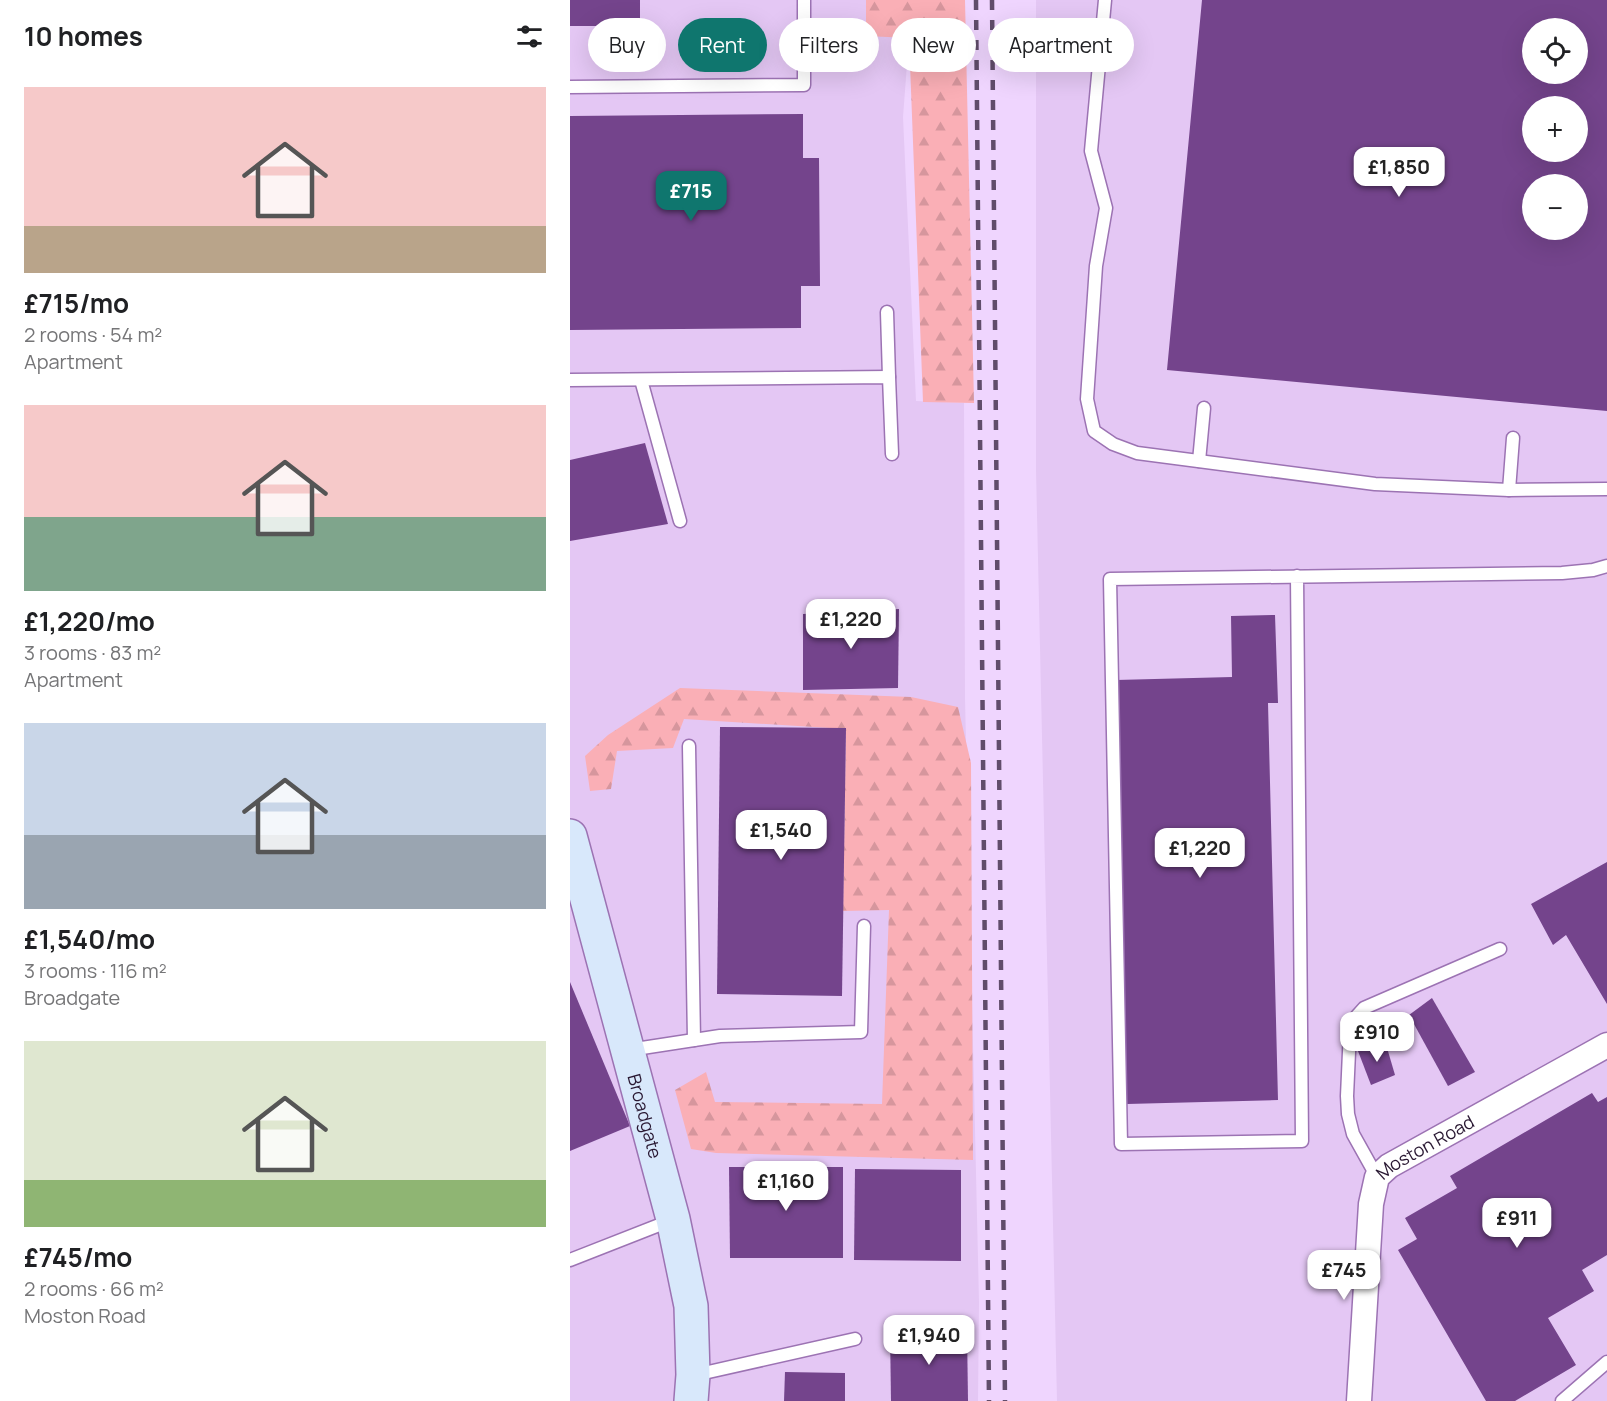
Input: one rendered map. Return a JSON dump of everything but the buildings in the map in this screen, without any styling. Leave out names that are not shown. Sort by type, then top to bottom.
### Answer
[{"type":"street","name":"Broadgate","points":[[570,836],[674,1219],[691,1306],[692,1388]]},
{"type":"street","name":"Moston Road","points":[[1359,1401],[1370,1222],[1377,1177],[1389,1166],[1607,1045]]},
{"type":"lane","points":[[570,87],[804,85],[804,0]]},
{"type":"lane","points":[[1105,0],[1091,152],[1106,208],[1096,266],[1087,399],[1094,431],[1113,444],[1137,453],[1375,484],[1509,490],[1607,489]]},
{"type":"lane","points":[[887,312],[892,454]]},
{"type":"lane","points":[[570,380],[889,377]]},
{"type":"lane","points":[[641,380],[680,521]]},
{"type":"lane","points":[[1199,461],[1204,408]]},
{"type":"lane","points":[[1509,490],[1513,438]]},
{"type":"lane","points":[[1297,576],[1302,1141],[1121,1144],[1110,579],[1297,576],[1562,573],[1593,570],[1607,566]]},
{"type":"lane","points":[[690,746],[694,1040]]},
{"type":"lane","points":[[628,1051],[720,1036],[861,1032],[864,926]]},
{"type":"lane","points":[[1377,1177],[1353,1134],[1348,1114],[1350,1030],[1355,1018],[1364,1008],[1500,949]]},
{"type":"lane","points":[[570,1260],[674,1219]]},
{"type":"lane","points":[[692,1388],[855,1339]]},
{"type":"lane","points":[[1562,1401],[1607,1362]]},
{"type":"shaded area","points":[[570,0],[880,0],[894,18],[891,18],[891,72],[906,72],[903,117],[916,401],[964,403],[965,698],[979,1302],[978,1401],[570,1401]]},
{"type":"shaded area","points":[[1036,0],[1607,0],[1607,1401],[1057,1401],[1036,470],[1036,72],[1134,72],[1134,18],[1036,18]]},
{"type":"green space","points":[[866,0],[965,0],[965,18],[891,18],[891,37],[879,37],[879,18],[866,18]]},
{"type":"green space","points":[[910,72],[967,72],[974,403],[923,402]]},
{"type":"green space","points":[[680,688],[911,697],[958,707],[971,763],[973,1160],[716,1153],[691,1149],[675,1090],[706,1072],[715,1102],[882,1104],[889,910],[843,911],[846,729],[684,719],[673,748],[617,751],[611,789],[590,791],[585,756],[608,735]]},
{"type":"railway","points":[[976,0],[989,1401]]},
{"type":"railway","points":[[992,0],[1005,1401]]}]
